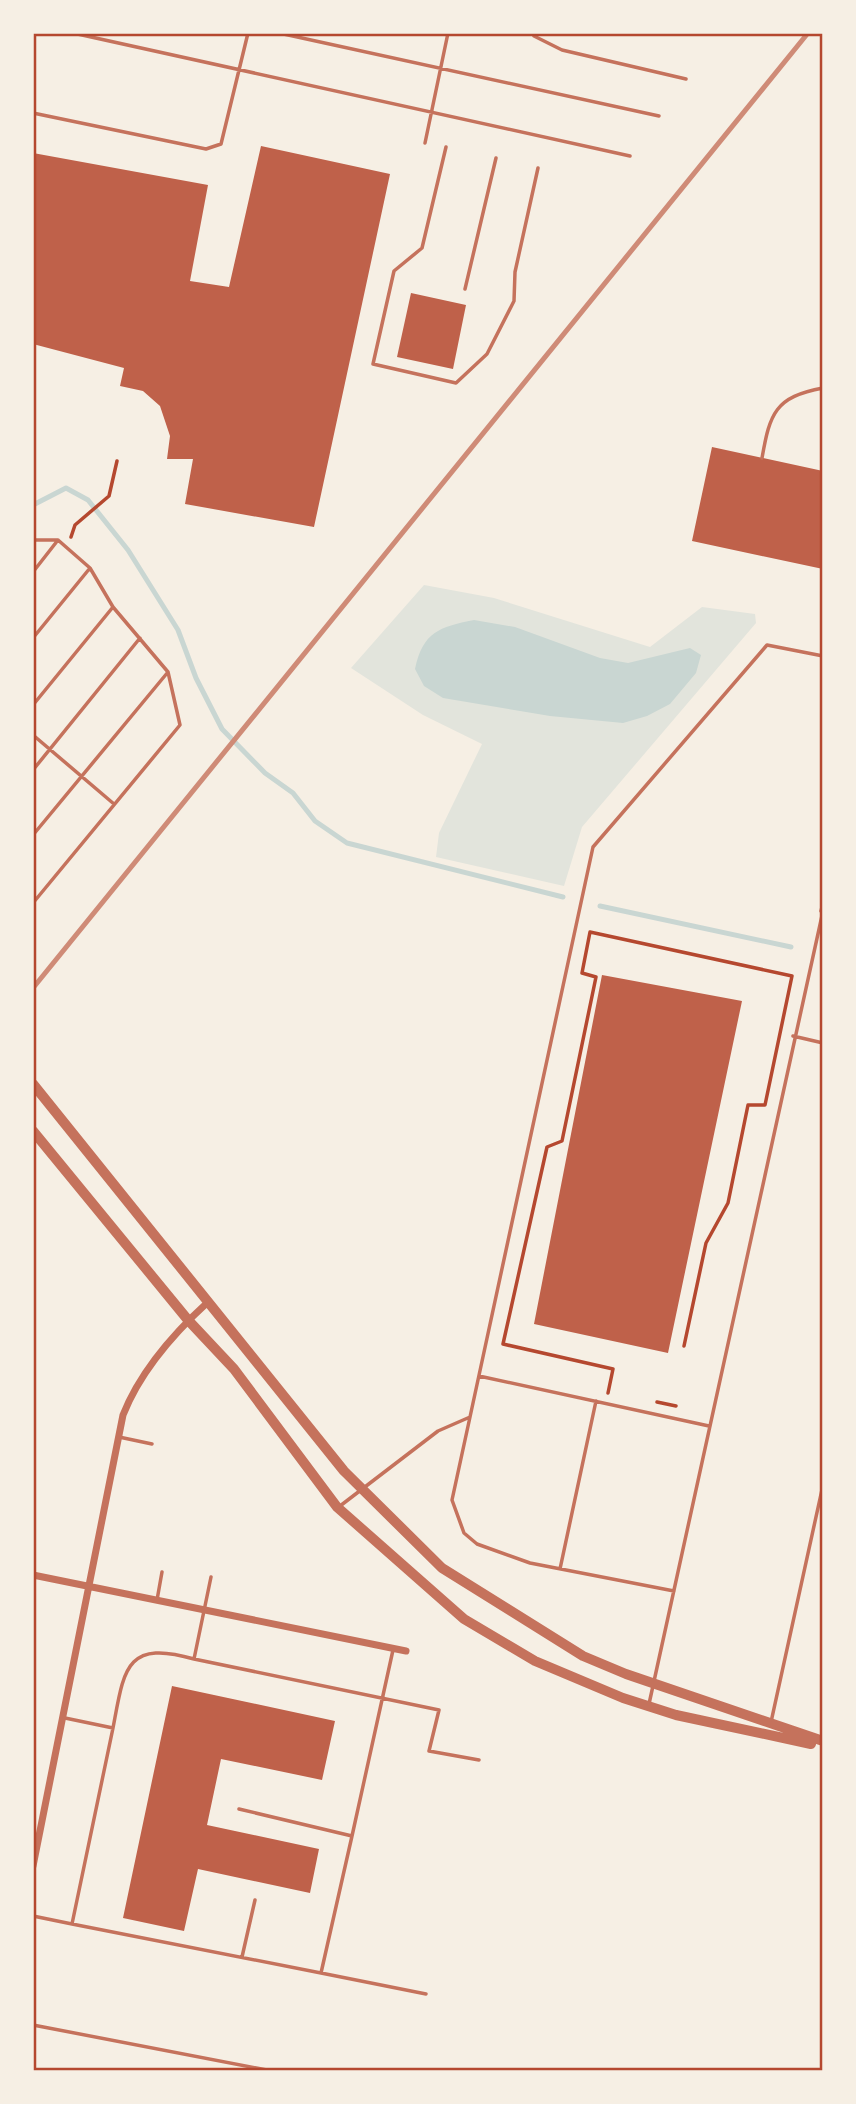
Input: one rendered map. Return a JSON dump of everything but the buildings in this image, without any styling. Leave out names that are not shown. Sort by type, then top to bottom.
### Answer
[{"type":"street","points":[[33,1084],[362,1488],[442,1568],[583,1656],[654,1684],[823,1741]]},
{"type":"street","points":[[33,1131],[188,1320],[234,1369],[337,1507],[464,1619],[535,1661],[649,1707],[823,1747]]},
{"type":"street","points":[[33,1866],[119,1437],[134,1388],[188,1320],[208,1302]]},
{"type":"street","points":[[33,1575],[406,1651]]},
{"type":"lane","points":[[73,33],[630,156]]},
{"type":"lane","points":[[33,113],[206,149],[221,144],[248,33]]},
{"type":"lane","points":[[279,33],[659,116]]},
{"type":"lane","points":[[425,143],[448,33]]},
{"type":"lane","points":[[534,36],[562,50],[686,79]]},
{"type":"lane","points":[[446,148],[422,248],[394,271],[373,364],[456,383],[487,354],[514,301],[515,272],[538,168]]},
{"type":"lane","points":[[466,289],[496,158]]},
{"type":"lane","points":[[762,458],[768,422],[780,403],[804,391],[823,388]]},
{"type":"lane","points":[[33,540],[58,540],[90,568],[113,607],[168,672],[180,725],[33,902]]},
{"type":"lane","points":[[33,572],[58,540]]},
{"type":"lane","points":[[33,638],[90,568]]},
{"type":"lane","points":[[33,705],[113,607]]},
{"type":"lane","points":[[33,770],[141,638]]},
{"type":"lane","points":[[674,1591],[560,1569],[497,1553],[477,1544],[464,1533],[452,1500],[593,847],[768,645],[823,656]]},
{"type":"lane","points":[[33,835],[168,672]]},
{"type":"lane","points":[[33,735],[114,804]]},
{"type":"lane","points":[[649,1707],[823,903]]},
{"type":"lane","points":[[793,1036],[823,1043]]},
{"type":"lane","points":[[480,1376],[709,1426]]},
{"type":"lane","points":[[560,1569],[596,1401]]},
{"type":"lane","points":[[337,1507],[438,1431],[470,1417]]},
{"type":"lane","points":[[119,1437],[152,1444]]},
{"type":"lane","points":[[768,1736],[823,1485]]},
{"type":"lane","points":[[157,1600],[162,1572]]},
{"type":"lane","points":[[194,1659],[212,1577]]},
{"type":"lane","points":[[321,1973],[393,1648]]},
{"type":"lane","points":[[72,1923],[122,1679],[130,1664],[153,1652],[166,1651],[439,1710],[429,1751],[479,1760]]},
{"type":"lane","points":[[63,1718],[113,1728]]},
{"type":"lane","points":[[239,1809],[352,1836]]},
{"type":"lane","points":[[242,1957],[254,1899]]},
{"type":"lane","points":[[33,1916],[426,1994]]},
{"type":"lane","points":[[33,2025],[272,2071]]},
{"type":"path","points":[[71,537],[82,519],[110,495],[117,461]]},
{"type":"path","points":[[621,1396],[608,1393],[612,1370],[503,1344],[547,1147],[562,1141],[596,977],[582,973],[590,932],[792,976],[765,1105],[748,1105],[728,1203],[706,1243],[684,1346]]},
{"type":"path","points":[[649,1401],[676,1406]]},
{"type":"shaded area","points":[[424,585],[494,598],[650,647],[702,607],[755,614],[756,623],[582,827],[564,886],[436,857],[439,833],[482,744],[423,715],[351,668]]},
{"type":"shaded area","points":[[474,620],[515,627],[600,658],[628,663],[690,648],[701,655],[696,673],[670,704],[647,716],[623,723],[550,716],[443,698],[424,686],[415,669],[418,657],[434,633],[451,625]]},
{"type":"waterway","points":[[33,505],[66,488],[88,500],[128,550],[178,630],[196,678],[222,729],[265,773],[293,793],[315,821],[347,843],[563,897]]},
{"type":"waterway","points":[[600,906],[791,947]]},
{"type":"railway","points":[[33,988],[808,33]]}]
